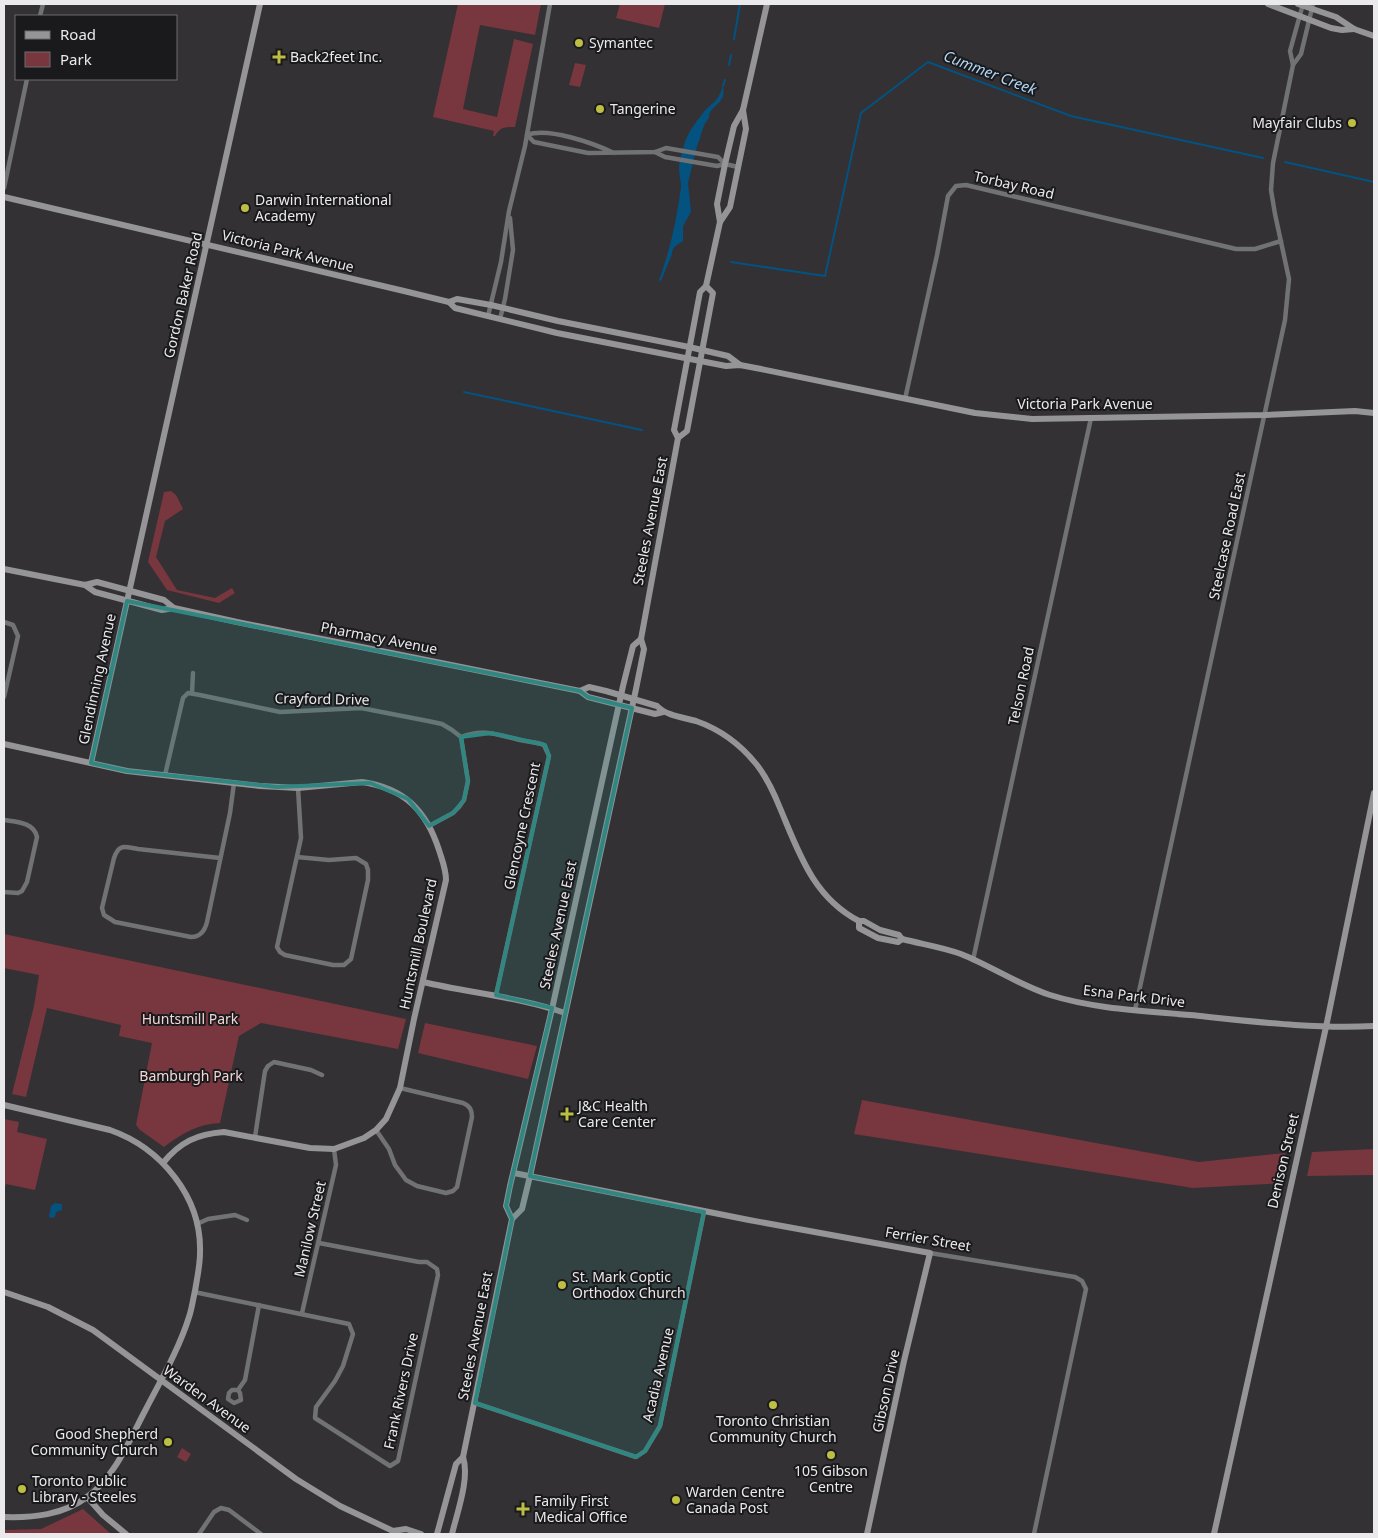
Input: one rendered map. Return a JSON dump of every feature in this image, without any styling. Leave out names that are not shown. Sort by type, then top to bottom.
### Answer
[{"type":"street","name":"Gordon Baker Road","points":[[127,601],[260,4]]},
{"type":"street","points":[[488,316],[502,262],[509,211],[527,135],[550,4]]},
{"type":"street","name":"Steeles Avenue East","points":[[720,222],[717,204],[725,164],[734,126],[743,110],[767,4]]},
{"type":"street","points":[[1268,4],[1309,20],[1342,30],[1354,29]]},
{"type":"street","points":[[1301,4],[1312,6],[1336,17],[1354,29],[1374,36]]},
{"type":"street","name":"Steelcase Road East","points":[[1135,1010],[1264,415],[1288,295],[1289,279],[1287,266],[1271,190],[1273,163],[1293,65],[1290,51],[1300,16],[1301,4]]},
{"type":"street","name":"Steelcase Road East","points":[[1293,65],[1301,54],[1312,6]]},
{"type":"street","points":[[4,188],[27,80]]},
{"type":"street","name":"Steeles Avenue East","points":[[512,1219],[522,1210],[530,1176],[634,699],[644,650],[641,639],[678,438],[674,430],[686,358],[700,292],[706,286],[720,222],[730,207],[746,128],[743,110]]},
{"type":"street","points":[[527,135],[536,132],[591,142],[614,153]]},
{"type":"street","points":[[527,135],[534,142],[588,153],[655,152],[666,148],[718,157],[725,164]]},
{"type":"street","points":[[655,152],[665,157],[676,159],[717,166],[725,164],[738,167]]},
{"type":"street","name":"Torbay Road","points":[[905,399],[948,196],[956,186],[966,185],[1236,249],[1255,249],[1281,241]]},
{"type":"street","name":"Victoria Park Avenue","points":[[4,196],[450,302],[457,299],[491,305],[558,321],[689,346],[728,356],[740,365]]},
{"type":"street","points":[[500,319],[513,250],[509,211]]},
{"type":"street","name":"Steeles Avenue East","points":[[678,438],[687,431],[701,361],[713,293],[706,286]]},
{"type":"street","name":"Victoria Park Avenue","points":[[450,302],[455,308],[557,332],[726,366],[740,365],[975,413],[1032,419],[1264,415],[1355,411],[1374,414]]},
{"type":"street","name":"Telson Road","points":[[973,960],[1091,418]]},
{"type":"street","name":"Pharmacy Avenue","points":[[4,568],[85,585],[95,592],[162,610],[174,608],[580,691],[588,698],[619,704]]},
{"type":"street","name":"Pharmacy Avenue","points":[[85,585],[97,582],[164,600],[174,608]]},
{"type":"street","name":"Glendinning Avenue","points":[[91,763],[127,601]]},
{"type":"street","points":[[4,622],[13,625],[18,636],[4,697]]},
{"type":"street","name":"Steeles Avenue East","points":[[452,1534],[464,1482],[466,1466],[463,1458],[512,1219],[506,1206],[552,1009],[621,695],[633,646],[641,639]]},
{"type":"street","points":[[166,774],[183,698],[188,693],[192,693],[193,673]]},
{"type":"street","name":"Pharmacy Avenue","points":[[580,691],[588,687],[634,699]]},
{"type":"street","name":"Crayford Drive","points":[[192,693],[280,712],[361,708],[442,724],[461,737]]},
{"type":"street","name":"Esna Park Drive","points":[[634,699],[657,706],[663,712],[713,728],[727,736],[750,756],[767,779],[805,866],[822,893],[859,921],[864,921],[902,939],[950,951],[1050,995],[1085,1003],[1135,1010],[1269,1023],[1326,1027],[1374,1026]]},
{"type":"street","name":"Esna Park Drive","points":[[619,704],[654,714],[663,712]]},
{"type":"street","name":"Glencoyne Crescent","points":[[461,737],[477,732],[491,733],[544,745],[549,756],[496,995]]},
{"type":"street","points":[[430,826],[453,813],[464,800],[468,781],[461,737]]},
{"type":"street","name":"Huntsmill Boulevard","points":[[4,744],[127,771],[234,783],[298,788],[362,782],[383,786],[408,799],[424,815],[437,844],[446,873],[400,1088],[386,1119],[376,1130],[360,1140],[334,1149],[310,1148],[224,1132],[200,1136],[180,1146],[162,1162]]},
{"type":"street","points":[[220,858],[138,849],[129,846],[120,848],[114,858],[102,908],[104,915],[115,922],[191,937],[200,935],[205,930],[230,813],[234,783]]},
{"type":"street","points":[[297,857],[329,860],[356,858],[366,864],[368,880],[354,947],[351,959],[344,965],[284,955],[277,947],[301,838],[298,788]]},
{"type":"street","name":"Denison Street","points":[[1214,1534],[1326,1027],[1374,793]]},
{"type":"street","points":[[4,820],[28,825],[36,832],[37,837],[25,887],[18,892],[4,892]]},
{"type":"street","points":[[423,982],[496,995],[565,1013]]},
{"type":"street","points":[[255,1137],[265,1071],[268,1066],[274,1062],[311,1070],[322,1075]]},
{"type":"street","points":[[376,1130],[389,1149],[395,1165],[406,1180],[417,1186],[446,1193],[457,1187],[472,1117],[470,1107],[463,1103],[400,1088]]},
{"type":"street","points":[[4,1105],[117,1132],[138,1143],[162,1162],[184,1190],[197,1224],[200,1253],[199,1272],[190,1315],[184,1331],[161,1380],[110,1474],[87,1497],[70,1507],[52,1514],[4,1517]]},
{"type":"street","name":"Manilow Street","points":[[302,1313],[336,1165],[334,1149]]},
{"type":"street","name":"Ferrier Street","points":[[514,1173],[704,1212],[1076,1277],[1082,1280],[1086,1289],[1034,1534]]},
{"type":"street","name":"Acadia Avenue","points":[[475,1403],[636,1457],[645,1451],[660,1426],[704,1212]]},
{"type":"street","points":[[197,1224],[208,1219],[235,1215],[247,1220]]},
{"type":"street","name":"Frank Rivers Drive","points":[[194,1292],[346,1322],[351,1326],[353,1331],[343,1366],[335,1381],[316,1407],[315,1418],[390,1466],[398,1461],[436,1282],[437,1269],[428,1262],[419,1262],[319,1243]]},
{"type":"street","name":"Gibson Drive","points":[[867,1534],[904,1361],[930,1253]]},
{"type":"street","name":"Warden Avenue","points":[[4,1292],[48,1308],[93,1330],[296,1480],[340,1506],[395,1533],[406,1529],[421,1534]]},
{"type":"street","points":[[238,1390],[245,1380],[247,1372],[259,1305]]},
{"type":"street","name":"Steeles Avenue East","points":[[437,1534],[456,1464],[463,1458]]},
{"type":"street","points":[[87,1497],[103,1515],[126,1534]]},
{"type":"street","points":[[199,1534],[214,1512],[221,1508],[229,1510],[261,1534]]},
{"type":"highlighted area","points":[[127,601],[580,691],[588,697],[632,708],[530,1176],[704,1212],[660,1426],[645,1451],[636,1457],[475,1403],[512,1219],[506,1206],[552,1008],[496,995],[549,756],[545,745],[491,733],[461,737],[468,781],[464,800],[453,813],[429,826],[408,799],[370,783],[277,787],[127,771],[91,763]]},
{"type":"green space","points":[[458,4],[541,4],[535,35],[480,25],[463,109],[497,117],[514,39],[533,44],[515,127],[503,128],[495,136],[493,136],[494,131],[433,117]]},
{"type":"green space","points":[[620,4],[665,4],[659,28],[616,18]]},
{"type":"green space","points":[[575,63],[586,65],[580,87],[569,85]]},
{"type":"green space","points":[[171,491],[176,495],[183,509],[165,521],[156,557],[177,590],[215,598],[232,588],[235,593],[219,603],[167,590],[148,562],[164,492]]},
{"type":"green space","name":"Huntsmill Park","points":[[4,934],[406,1019],[398,1049],[261,1023],[239,1036],[220,1123],[204,1125],[190,1130],[164,1147],[136,1125],[152,1043],[119,1036],[121,1025],[47,1008],[26,1097],[12,1094],[34,1006],[39,975],[4,968]]},
{"type":"green space","points":[[425,1023],[537,1046],[528,1079],[418,1053]]},
{"type":"green space","points":[[862,1100],[1199,1162],[1285,1153],[1284,1183],[1193,1188],[854,1134]]},
{"type":"green space","points":[[4,1119],[19,1122],[17,1132],[47,1139],[35,1190],[6,1184],[4,1190]]},
{"type":"green space","points":[[1374,1149],[1374,1175],[1307,1176],[1312,1152]]},
{"type":"green space","points":[[182,1448],[191,1454],[186,1462],[177,1457]]},
{"type":"green space","points":[[83,1509],[111,1534],[4,1534],[4,1530],[41,1529]]},
{"type":"water","points":[[723,86],[722,99],[709,114],[697,146],[688,183],[691,212],[683,226],[683,241],[673,249],[661,281],[659,280],[670,246],[677,211],[681,187],[679,165],[685,142],[698,120],[717,99]]},
{"type":"water","points":[[55,1203],[62,1204],[62,1210],[56,1212],[55,1217],[50,1218],[51,1206]]},
{"type":"waterway","points":[[734,39],[740,4]]},
{"type":"waterway","points":[[729,65],[731,55]]},
{"type":"waterway","name":"Cummer Creek","points":[[731,262],[825,276],[861,113],[928,62],[1071,116],[1263,158]]},
{"type":"waterway","points":[[723,86],[725,80]]},
{"type":"waterway","name":"Cummer Creek","points":[[1285,162],[1374,182]]},
{"type":"waterway","points":[[464,392],[642,430]]},
{"type":"place","name":"Symantec","points":[[579,43]]},
{"type":"place","name":"Back2feet Inc.","points":[[279,57]]},
{"type":"place","name":"Tangerine","points":[[600,109]]},
{"type":"place","name":"Mayfair Clubs","points":[[1352,123]]},
{"type":"place","name":"Darwin International Academy","points":[[245,208]]},
{"type":"place","name":"J&C Health Care Center","points":[[567,1114]]},
{"type":"place","name":"St. Mark Coptic Orthodox Church","points":[[562,1285]]},
{"type":"place","name":"Toronto Christian Community Church","points":[[773,1405]]},
{"type":"place","name":"Good Shepherd Community Church","points":[[168,1442]]},
{"type":"place","name":"105 Gibson Centre","points":[[831,1455]]},
{"type":"place","name":"Toronto Public Library - Steeles","points":[[22,1489]]},
{"type":"place","name":"Warden Centre Canada Post","points":[[676,1500]]},
{"type":"place","name":"Family First Medical Office","points":[[523,1509]]},
{"type":"park label","name":"Bamburgh Park","points":[[191,1076]]}]
